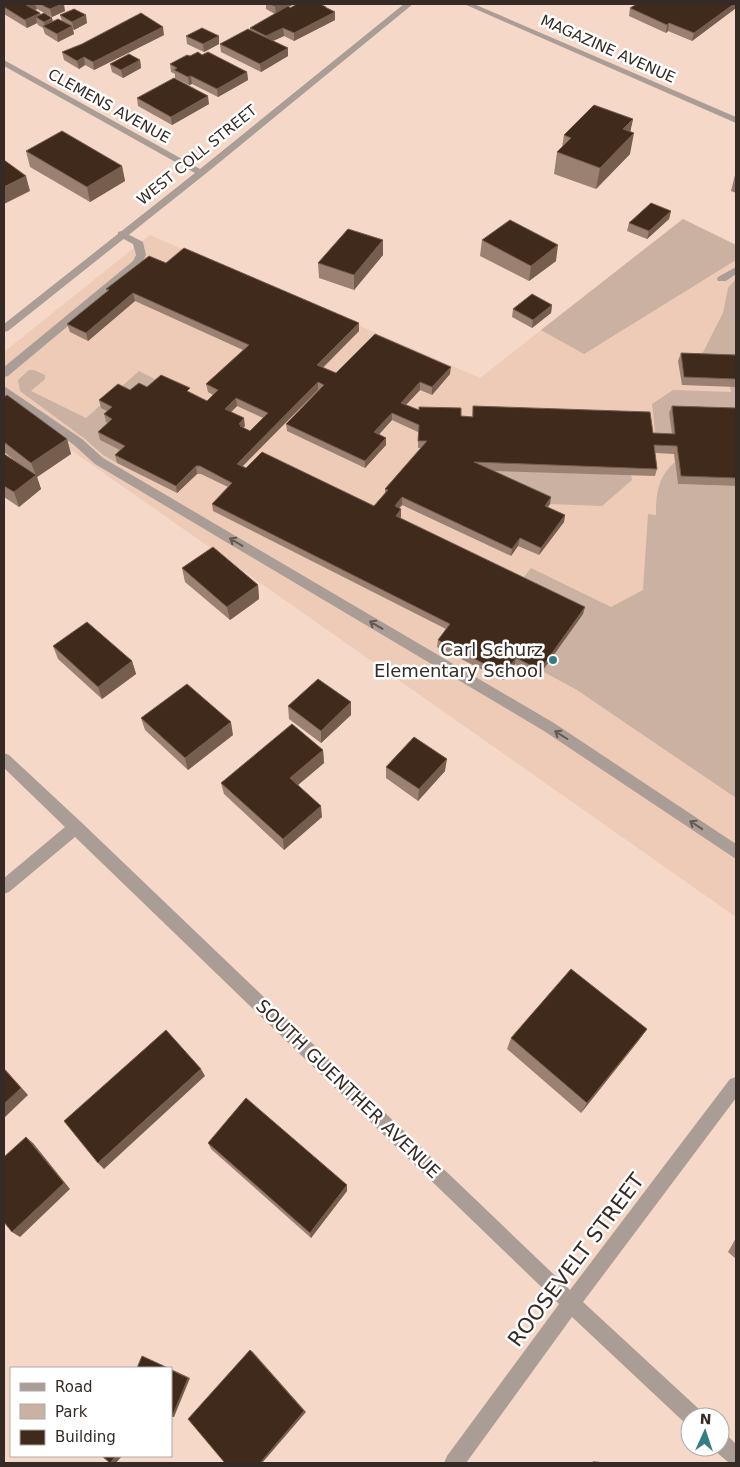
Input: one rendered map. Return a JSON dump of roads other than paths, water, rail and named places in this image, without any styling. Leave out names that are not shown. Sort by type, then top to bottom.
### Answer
[{"type":"street","name":"WEST COLL STREET","points":[[4,329],[409,4]]},
{"type":"street","name":"MAGAZINE AVENUE","points":[[468,4],[736,120]]},
{"type":"street","name":"CLEMENS AVENUE","points":[[4,63],[200,173]]},
{"type":"street","points":[[4,373],[137,263],[141,256],[138,242],[122,234]]},
{"type":"street","points":[[722,279],[736,270]]},
{"type":"street","points":[[4,390],[78,442],[98,461],[549,727],[736,852]]},
{"type":"street","name":"SOUTH GUENTHER AVENUE","points":[[4,759],[571,1303],[683,1407]]},
{"type":"street","points":[[4,887],[76,827]]},
{"type":"street","name":"ROOSEVELT STREET","points":[[454,1463],[571,1303],[736,1085]]},
{"type":"place","name":"Carl Schurz Elementary School","points":[[553,660]]}]
